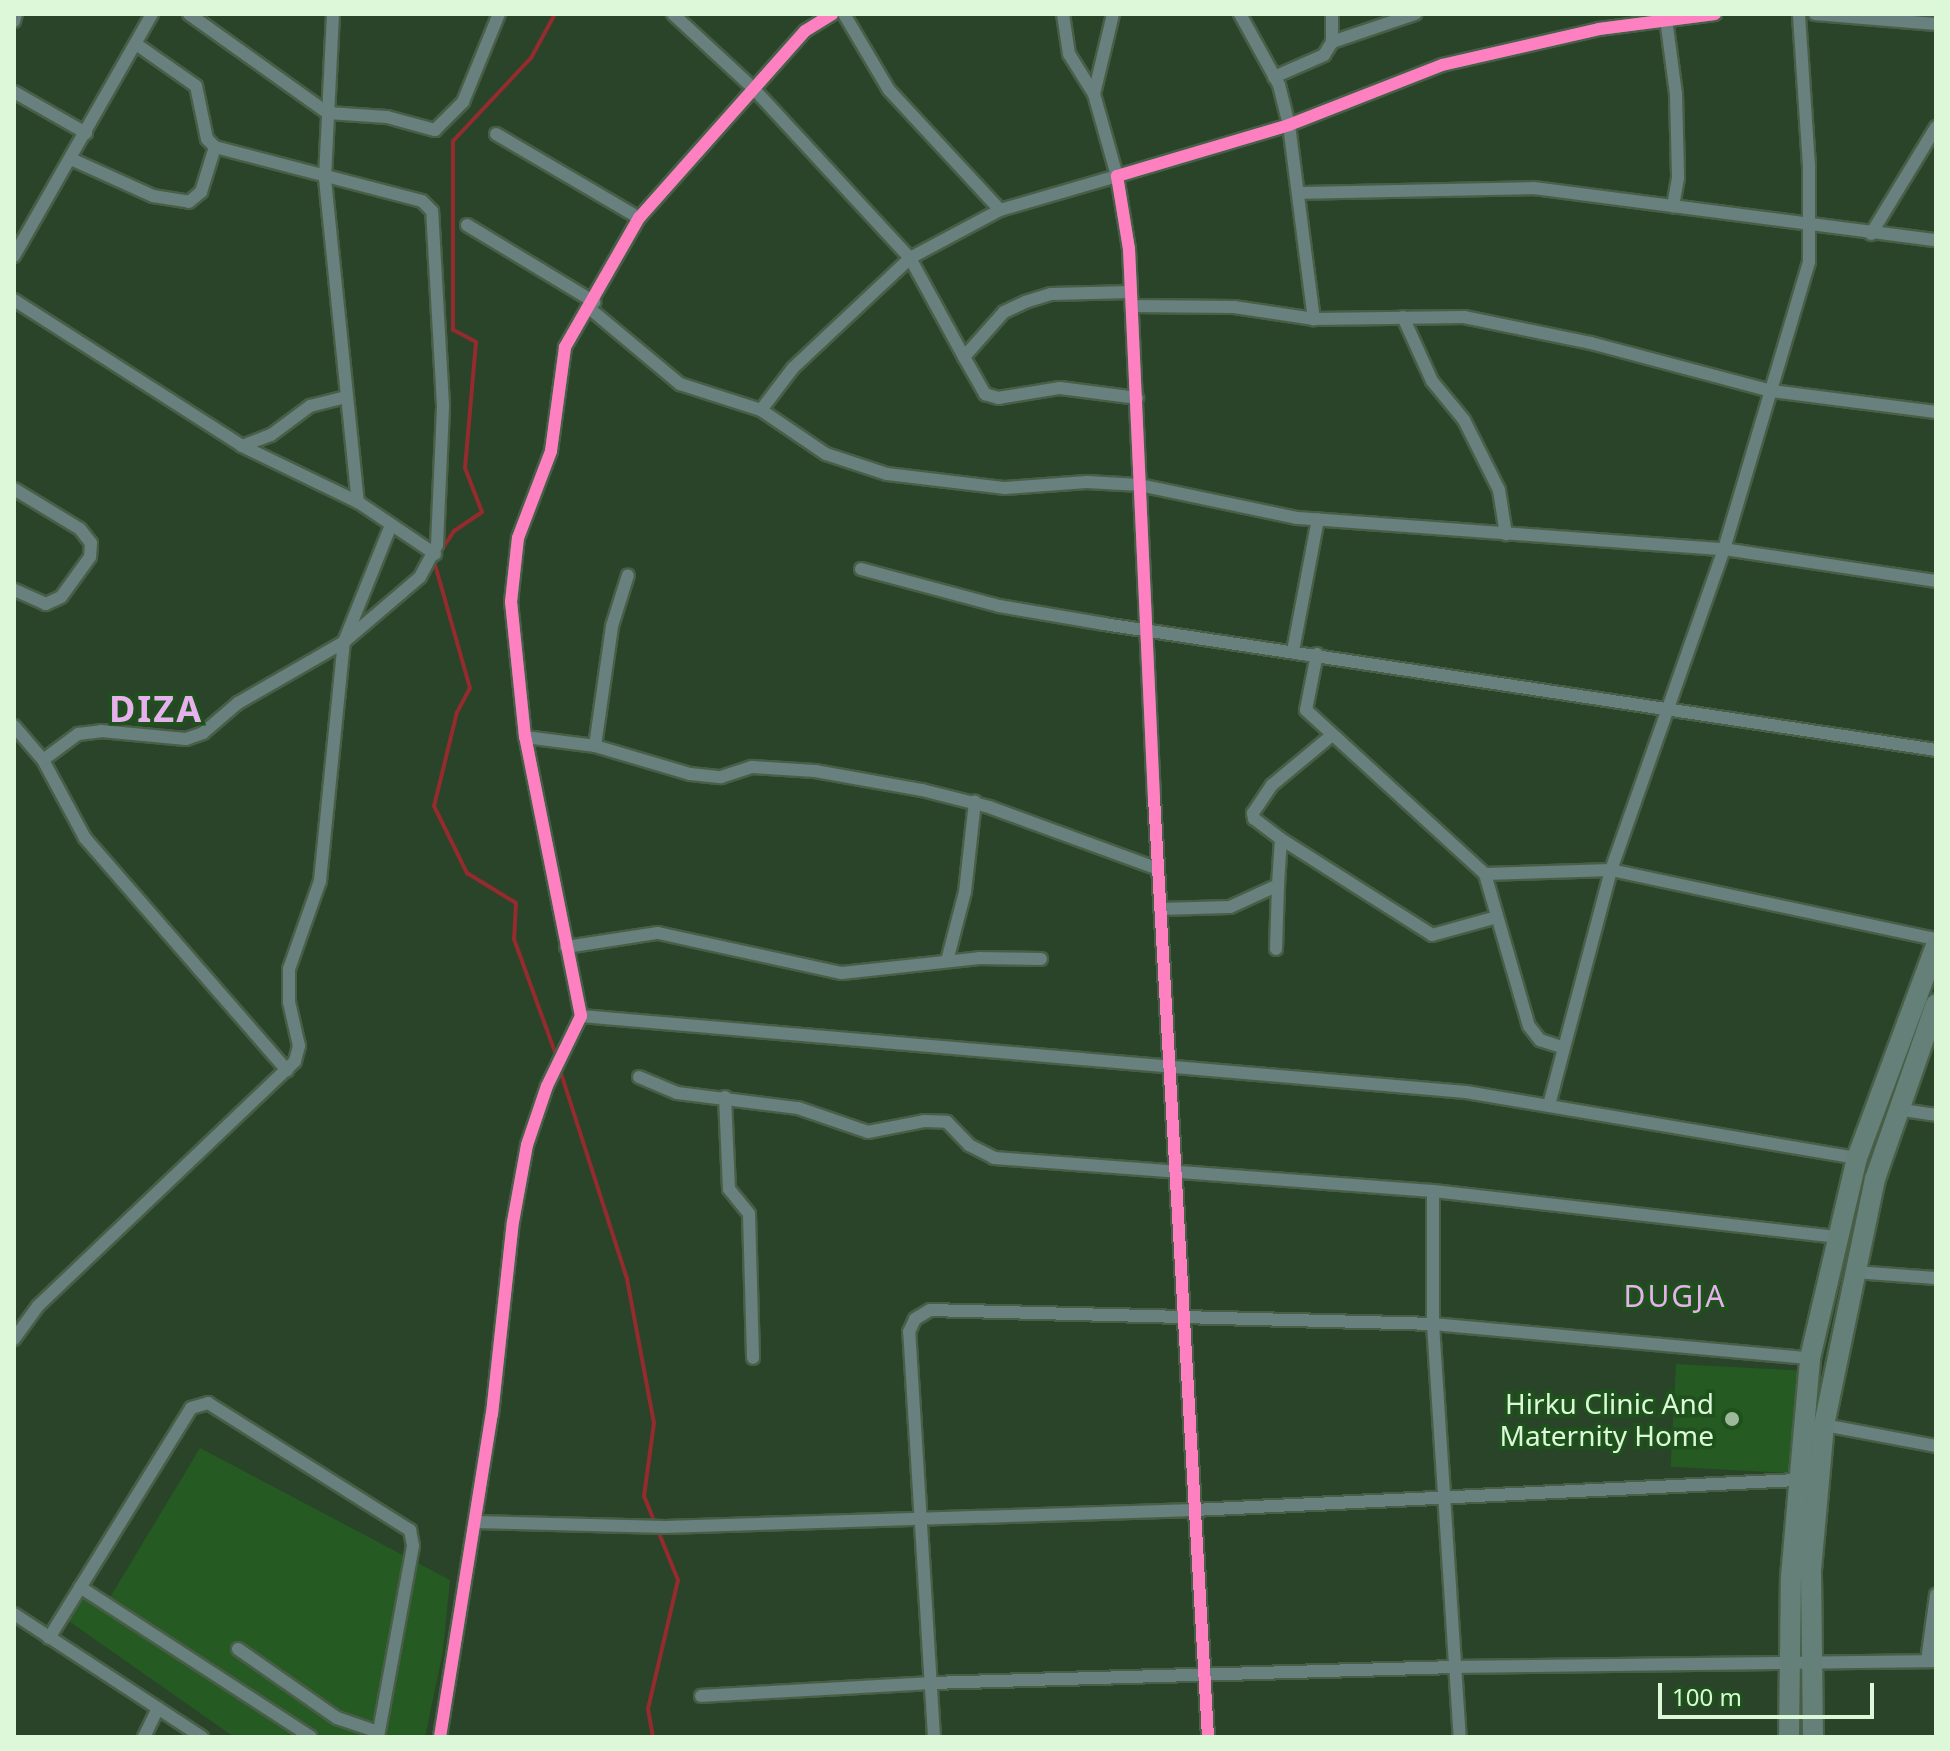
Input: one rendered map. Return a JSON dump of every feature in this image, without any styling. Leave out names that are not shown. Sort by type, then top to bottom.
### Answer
[{"type":"main road","points":[[1813,1737],[1800,1663],[1797,1480],[1810,1358],[1857,1158],[1936,946]]},
{"type":"main road","points":[[1789,1737],[1811,1570],[1824,1425],[1854,1272],[1896,1109],[1936,1004]]},
{"type":"street","points":[[14,21],[16,14]]},
{"type":"street","points":[[14,256],[152,14]]},
{"type":"street","points":[[189,14],[328,113],[387,117],[435,130],[463,102],[499,14]]},
{"type":"street","points":[[333,14],[325,179],[358,502]]},
{"type":"street","points":[[673,14],[753,88],[910,258],[985,394],[998,398],[1060,388],[1137,398]]},
{"type":"street","points":[[440,1737],[476,1522],[527,1145],[547,1086],[581,1016],[525,737],[511,602],[518,538],[551,451],[565,347],[592,305],[639,218],[805,31],[832,14]]},
{"type":"street","points":[[844,14],[889,90],[1000,210]]},
{"type":"street","points":[[1063,14],[1069,54],[1094,94],[1117,176],[1132,299],[1160,909],[1208,1737]]},
{"type":"street","points":[[1094,94],[1113,14]]},
{"type":"street","points":[[1240,14],[1274,77],[1289,125],[1314,319]]},
{"type":"street","points":[[1274,77],[1324,55],[1332,42],[1332,14]]},
{"type":"street","points":[[1332,42],[1415,14]]},
{"type":"street","points":[[761,410],[793,368],[910,258],[1000,210],[1289,125],[1442,65],[1666,19],[1715,14]]},
{"type":"street","points":[[1549,1105],[1611,870],[1724,549],[1809,262],[1799,14]]},
{"type":"street","points":[[1815,14],[1932,20]]},
{"type":"street","points":[[1666,19],[1676,94],[1678,178],[1673,207]]},
{"type":"street","points":[[43,760],[78,734],[101,731],[186,739],[203,733],[238,703],[344,642],[403,594],[435,554],[443,405],[432,211],[422,201],[325,179],[215,147],[207,139],[196,86],[136,44]]},
{"type":"street","points":[[14,92],[86,133]]},
{"type":"street","points":[[1871,234],[1936,127]]},
{"type":"street","points":[[496,134],[639,218]]},
{"type":"street","points":[[71,159],[153,196],[189,202],[198,199],[215,147]]},
{"type":"street","points":[[1299,193],[1534,188],[1936,240]]},
{"type":"street","points":[[467,225],[592,305],[680,384],[761,410],[826,454],[887,474],[1005,488],[1087,482],[1140,485],[1318,519],[1724,549],[1936,581]]},
{"type":"street","points":[[964,357],[1004,312],[1051,294],[1234,307],[1314,319],[1464,317],[1515,325],[1772,391],[1936,412]]},
{"type":"street","points":[[14,300],[242,446],[358,502],[435,554]]},
{"type":"street","points":[[1403,317],[1432,381],[1464,420],[1499,490],[1506,512],[1506,534]]},
{"type":"street","points":[[242,446],[271,435],[310,406],[346,397]]},
{"type":"street","points":[[14,489],[80,529],[91,543],[90,557],[61,597],[46,604],[14,590]]},
{"type":"street","points":[[1293,651],[1318,519]]},
{"type":"street","points":[[14,1339],[38,1306],[287,1070],[299,1046],[289,1002],[289,969],[320,881],[344,642],[391,525]]},
{"type":"street","points":[[861,569],[999,606],[1936,750]]},
{"type":"street","points":[[595,746],[607,650],[628,575]]},
{"type":"street","points":[[1317,654],[1306,710],[1485,874],[1532,1034],[1564,1048]]},
{"type":"street","points":[[14,726],[43,760],[85,838],[287,1070]]},
{"type":"street","points":[[1331,736],[1272,785],[1253,813],[1254,819],[1432,935],[1497,917]]},
{"type":"street","points":[[525,737],[595,746],[690,774],[721,777],[752,767],[815,771],[975,802],[1158,869]]},
{"type":"street","points":[[947,961],[965,892],[975,802]]},
{"type":"street","points":[[1276,949],[1281,839]]},
{"type":"street","points":[[1485,874],[1611,870],[1936,939]]},
{"type":"street","points":[[1160,909],[1230,907],[1278,885]]},
{"type":"street","points":[[566,947],[658,933],[842,973],[947,961],[1041,959]]},
{"type":"street","points":[[581,1016],[1169,1064],[1549,1105],[1857,1158]]},
{"type":"street","points":[[639,1077],[677,1093],[798,1108],[868,1132],[924,1121],[947,1122],[969,1145],[994,1158],[1433,1191],[1836,1237]]},
{"type":"street","points":[[725,1097],[729,1189],[749,1214],[753,1358]]},
{"type":"street","points":[[1896,1109],[1936,1115]]},
{"type":"street","points":[[1433,1191],[1433,1324],[1460,1737]]},
{"type":"street","points":[[1854,1272],[1936,1278]]},
{"type":"street","points":[[934,1737],[923,1515],[909,1332],[915,1319],[930,1310],[1182,1314],[1433,1324],[1810,1358]]},
{"type":"street","points":[[49,1638],[191,1408],[208,1403],[410,1530],[413,1546],[378,1734],[337,1718],[238,1649]]},
{"type":"street","points":[[1824,1425],[1936,1446]]},
{"type":"street","points":[[476,1522],[665,1527],[923,1515],[1194,1510],[1797,1480]]},
{"type":"street","points":[[80,1587],[311,1737]]},
{"type":"street","points":[[701,1696],[931,1683],[1456,1667],[1931,1661],[1936,1595]]},
{"type":"street","points":[[14,1614],[202,1737]]},
{"type":"street","points":[[144,1737],[158,1708]]},
{"type":"shaded area","name":"Hirku Clinic And Maternity Home","points":[[1676,1364],[1799,1370],[1793,1473],[1671,1467]]},
{"type":"shaded area","points":[[200,1448],[450,1580],[443,1651],[425,1737],[234,1737],[63,1617],[83,1584],[106,1604]]},
{"type":"waterway","points":[[439,554],[454,531],[482,512],[465,468],[476,342],[453,330],[453,141],[531,58],[555,14]]},
{"type":"waterway","points":[[434,561],[470,688],[457,712],[434,806],[467,873],[516,903],[514,939],[557,1058]]},
{"type":"waterway","points":[[559,1067],[627,1279],[654,1423],[644,1496],[678,1580],[648,1709],[653,1737]]},
{"type":"cycle path","points":[[440,1737],[492,1414],[513,1222],[527,1145],[547,1086],[581,1016],[525,737],[511,602],[518,538],[551,451],[565,347],[639,218],[805,31],[832,14]]},
{"type":"cycle path","points":[[1208,1737],[1154,799],[1129,249],[1117,176],[1289,125],[1442,65],[1599,29],[1715,14]]},
{"type":"place","name":"Hirku Clinic And Maternity Home","points":[[1732,1419]]},
{"type":"district","name":"DIZA","points":[[156,709]]},
{"type":"district","name":"DUGJA","points":[[1675,1296]]}]
